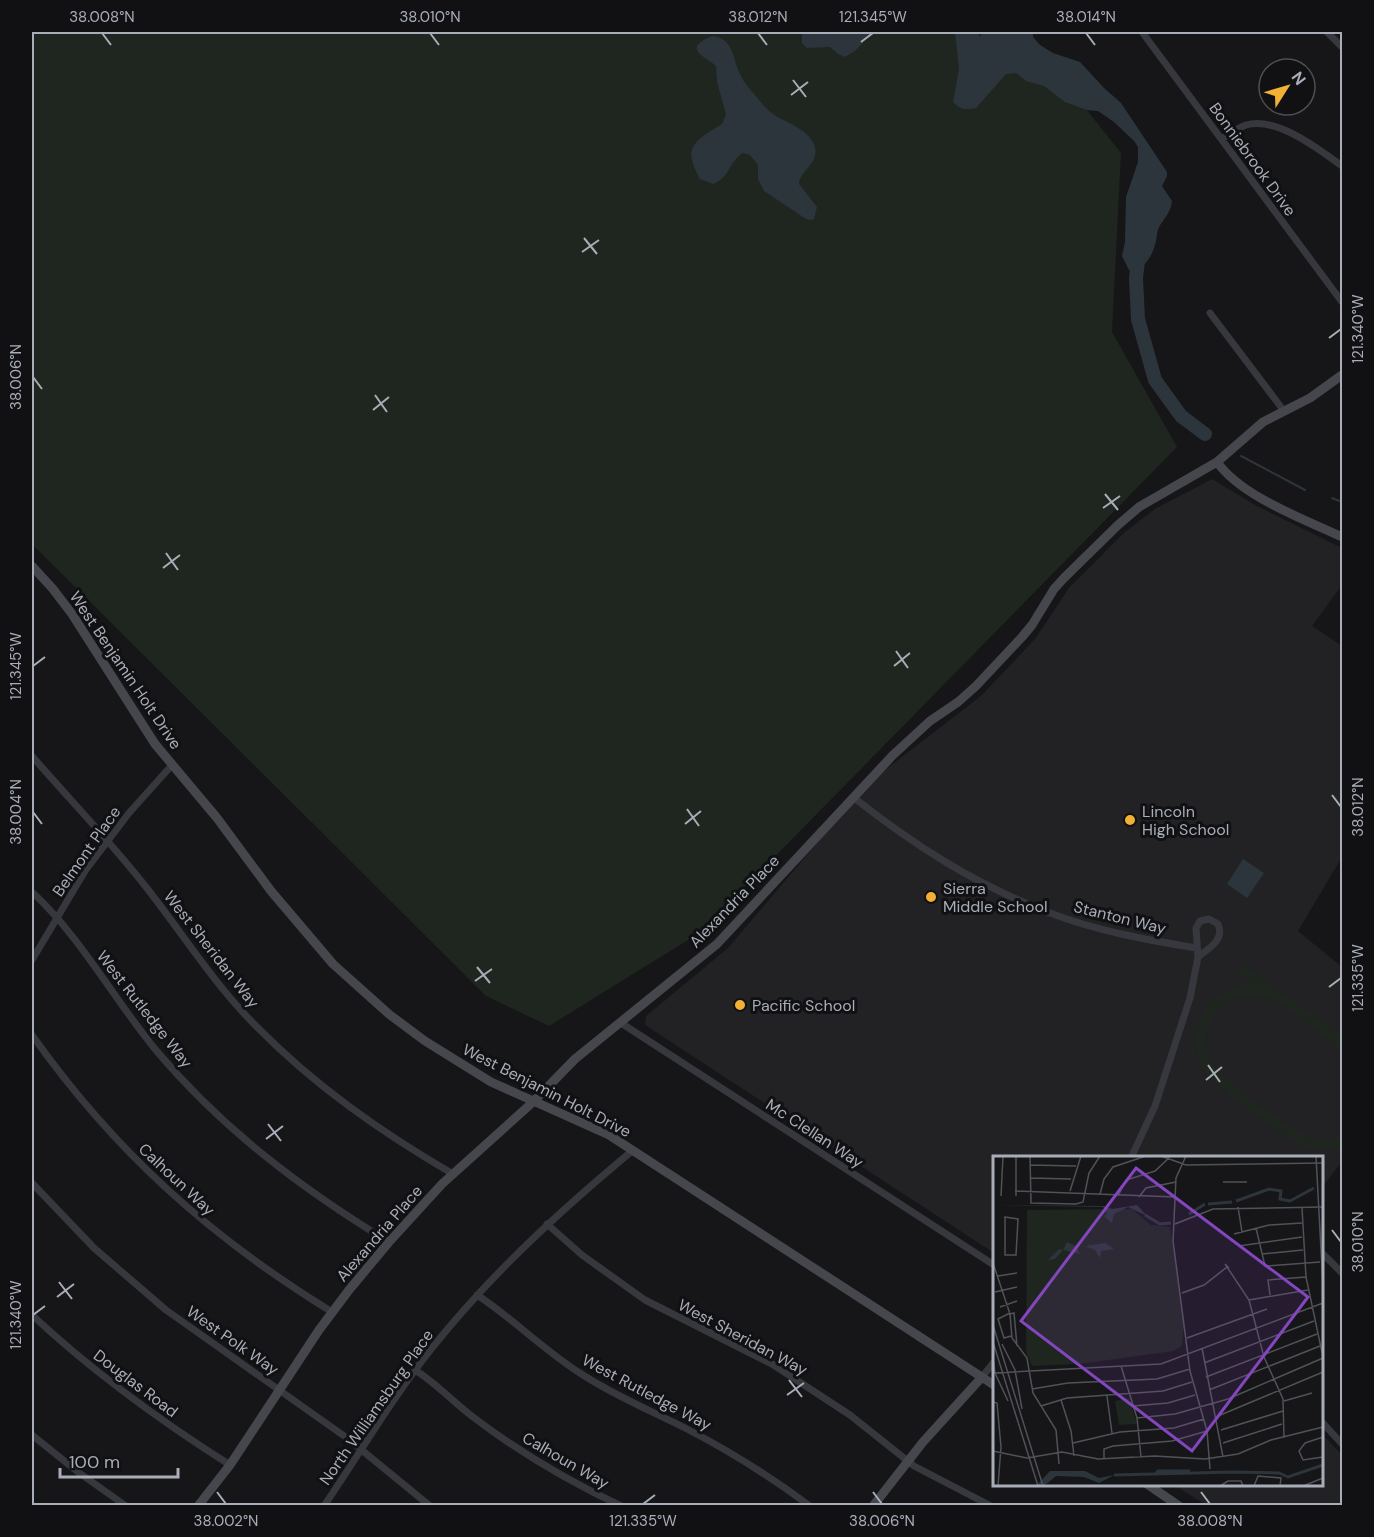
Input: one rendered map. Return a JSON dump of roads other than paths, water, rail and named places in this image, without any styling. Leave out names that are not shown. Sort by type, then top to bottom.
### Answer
[{"type":"street","name":"Bonniebrook Drive","points":[[1142,32],[1342,302]]},
{"type":"street","points":[[1327,32],[1342,47]]},
{"type":"street","points":[[1222,139],[1247,125],[1260,123],[1272,125],[1302,140],[1342,166]]},
{"type":"street","points":[[1210,313],[1284,411]]},
{"type":"street","name":"Alexandria Place","points":[[198,1506],[230,1465],[332,1312],[389,1242],[453,1174],[533,1102],[575,1059],[717,944],[908,739],[976,686],[1032,625],[1054,589],[1118,525],[1139,507],[1217,462],[1256,426],[1310,398],[1342,375]]},
{"type":"street","points":[[1217,462],[1230,476],[1253,493],[1342,537]]},
{"type":"street","name":"West Benjamin Holt Drive","points":[[32,566],[72,614],[155,744],[217,818],[271,891],[333,964],[390,1015],[456,1061],[491,1082],[597,1129],[993,1385]]},
{"type":"street","name":"West Sheridan Way","points":[[32,756],[108,840],[207,969],[249,1019],[280,1050],[338,1100],[363,1118],[453,1174]]},
{"type":"street","name":"Belmont Place","points":[[32,960],[85,871],[129,813],[172,765]]},
{"type":"street","name":"Stanton Way","points":[[853,797],[892,828],[933,856],[999,891],[1049,913],[1120,934],[1197,948]]},
{"type":"street","name":"West Rutledge Way","points":[[32,892],[56,918],[156,1050],[215,1113],[288,1175],[326,1203],[389,1242]]},
{"type":"street","points":[[1132,1156],[1155,1106],[1190,998],[1198,957],[1196,928],[1204,919],[1218,924],[1221,932],[1218,941],[1198,957]]},
{"type":"street","name":"Mc Clellan Way","points":[[621,1023],[993,1264]]},
{"type":"street","name":"Calhoun Way","points":[[32,1035],[65,1081],[96,1117],[169,1192],[234,1247],[332,1312]]},
{"type":"street","name":"North Williamsburg Place","points":[[324,1506],[415,1370],[477,1295],[547,1224],[632,1151]]},
{"type":"street","name":"West Polk Way","points":[[32,1183],[86,1240],[132,1282],[207,1340],[280,1389],[361,1449],[430,1506]]},
{"type":"street","name":"West Sheridan Way","points":[[547,1224],[582,1255],[637,1294],[806,1384],[850,1414],[908,1461],[931,1476],[991,1506]]},
{"type":"street","points":[[1323,1254],[1342,1273]]},
{"type":"street","name":"West Rutledge Way","points":[[477,1295],[491,1304],[533,1341],[583,1376],[619,1397],[735,1455],[810,1506]]},
{"type":"street","name":"Douglas Road","points":[[32,1315],[107,1380],[152,1414],[230,1465]]},
{"type":"street","points":[[873,1506],[908,1461],[993,1363]]},
{"type":"street","name":"Calhoun Way","points":[[415,1370],[517,1449],[561,1476],[621,1506]]},
{"type":"street","points":[[1323,1423],[1342,1444]]},
{"type":"street","points":[[32,1435],[126,1506]]},
{"type":"street","points":[[1149,1486],[1179,1506]]},
{"type":"waterway","points":[[1139,252],[1136,278],[1138,319],[1155,380],[1181,416],[1205,434]]},
{"type":"waterway","points":[[1241,456],[1305,490]]},
{"type":"waterway","points":[[1332,498],[1342,502]]},
{"type":"place","name":"Lincoln High School","points":[[1130,820]]},
{"type":"place","name":"Sierra Middle School","points":[[931,897]]},
{"type":"place","name":"Pacific School","points":[[740,1005]]}]
